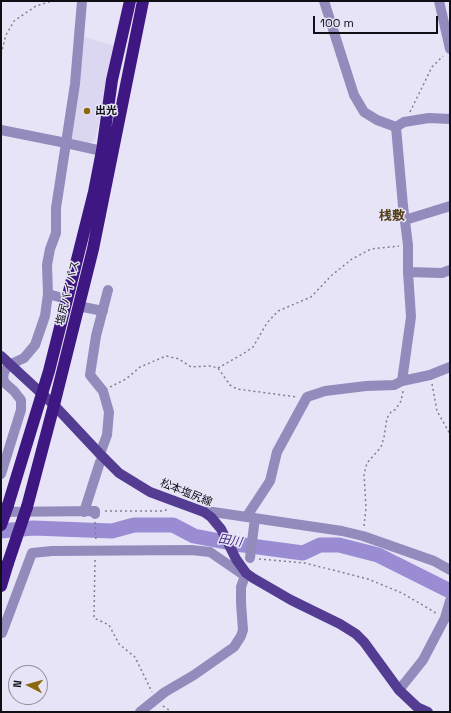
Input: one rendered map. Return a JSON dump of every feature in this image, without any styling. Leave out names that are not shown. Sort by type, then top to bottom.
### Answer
[{"type":"highway","name":"塩尻バイパス","points":[[1,525],[4,509],[49,371],[92,199],[102,151],[112,80],[130,1]]},
{"type":"highway","name":"塩尻バイパス","points":[[1,586],[27,507],[93,249],[143,1]]},
{"type":"main road","name":"松本塩尻線","points":[[1,356],[54,405],[102,456],[129,480],[150,492],[204,512],[211,517],[217,524],[246,574],[291,600],[340,624],[356,634],[364,642],[399,690],[417,709],[428,712]]},
{"type":"street","points":[[1,474],[21,410],[21,400],[6,384],[3,378],[4,372],[9,364],[24,358],[35,345],[45,316],[48,294],[47,265],[50,249],[56,232],[56,208],[75,84],[82,1]]},
{"type":"street","points":[[324,1],[354,95],[364,112],[378,120],[396,127]]},
{"type":"street","points":[[439,1],[450,50]]},
{"type":"street","points":[[396,127],[404,122],[429,118],[450,119]]},
{"type":"street","points":[[396,127],[408,244],[411,317],[404,380]]},
{"type":"street","points":[[1,130],[102,151]]},
{"type":"street","points":[[405,220],[450,206]]},
{"type":"street","points":[[408,272],[442,273],[450,270]]},
{"type":"street","points":[[84,512],[102,456],[107,435],[109,412],[103,391],[90,375],[96,336],[108,290]]},
{"type":"street","points":[[48,294],[59,297]]},
{"type":"street","points":[[78,306],[102,310]]},
{"type":"street","points":[[250,556],[252,519],[270,481],[277,452],[307,397],[325,392],[366,386],[394,385],[404,380],[430,375],[450,367]]},
{"type":"street","points":[[4,509],[95,513]]},
{"type":"street","points":[[204,512],[342,531],[362,536],[434,561],[450,570]]},
{"type":"street","points":[[2,633],[32,552],[191,550],[210,552],[246,574],[242,587],[241,603],[243,630],[234,647],[194,675],[165,692],[140,712]]},
{"type":"street","points":[[399,690],[423,660],[445,616],[450,601]]},
{"type":"path","points":[[1,54],[6,35],[14,22],[36,6],[52,1]]},
{"type":"path","points":[[408,122],[410,114],[432,67],[450,50]]},
{"type":"path","points":[[218,368],[253,347],[267,323],[278,311],[311,297],[332,275],[352,259],[371,249],[384,249],[408,244]]},
{"type":"path","points":[[103,391],[126,379],[140,367],[166,356],[179,359],[191,367],[210,366],[218,368],[230,385],[236,389],[298,398],[307,397]]},
{"type":"path","points":[[430,375],[437,411],[450,434]]},
{"type":"path","points":[[362,536],[366,508],[364,474],[367,463],[381,447],[387,418],[391,412],[396,409],[401,401],[404,380]]},
{"type":"path","points":[[172,712],[156,700],[135,656],[119,644],[109,625],[94,618],[96,550],[95,513],[164,511],[172,507],[176,502]]},
{"type":"path","points":[[250,556],[305,563],[368,580],[402,593],[445,616]]},
{"type":"shaded area","name":"出光","points":[[81,36],[116,46],[95,140],[89,144],[72,141],[69,137]]},
{"type":"waterway","name":"田川","points":[[1,531],[33,528],[112,531],[134,525],[173,525],[194,536],[236,544],[303,553],[320,545],[339,545],[378,555],[450,591]]},
{"type":"place","name":"出光","points":[[87,111]]},
{"type":"district","name":"桟敷","points":[[392,216]]}]
